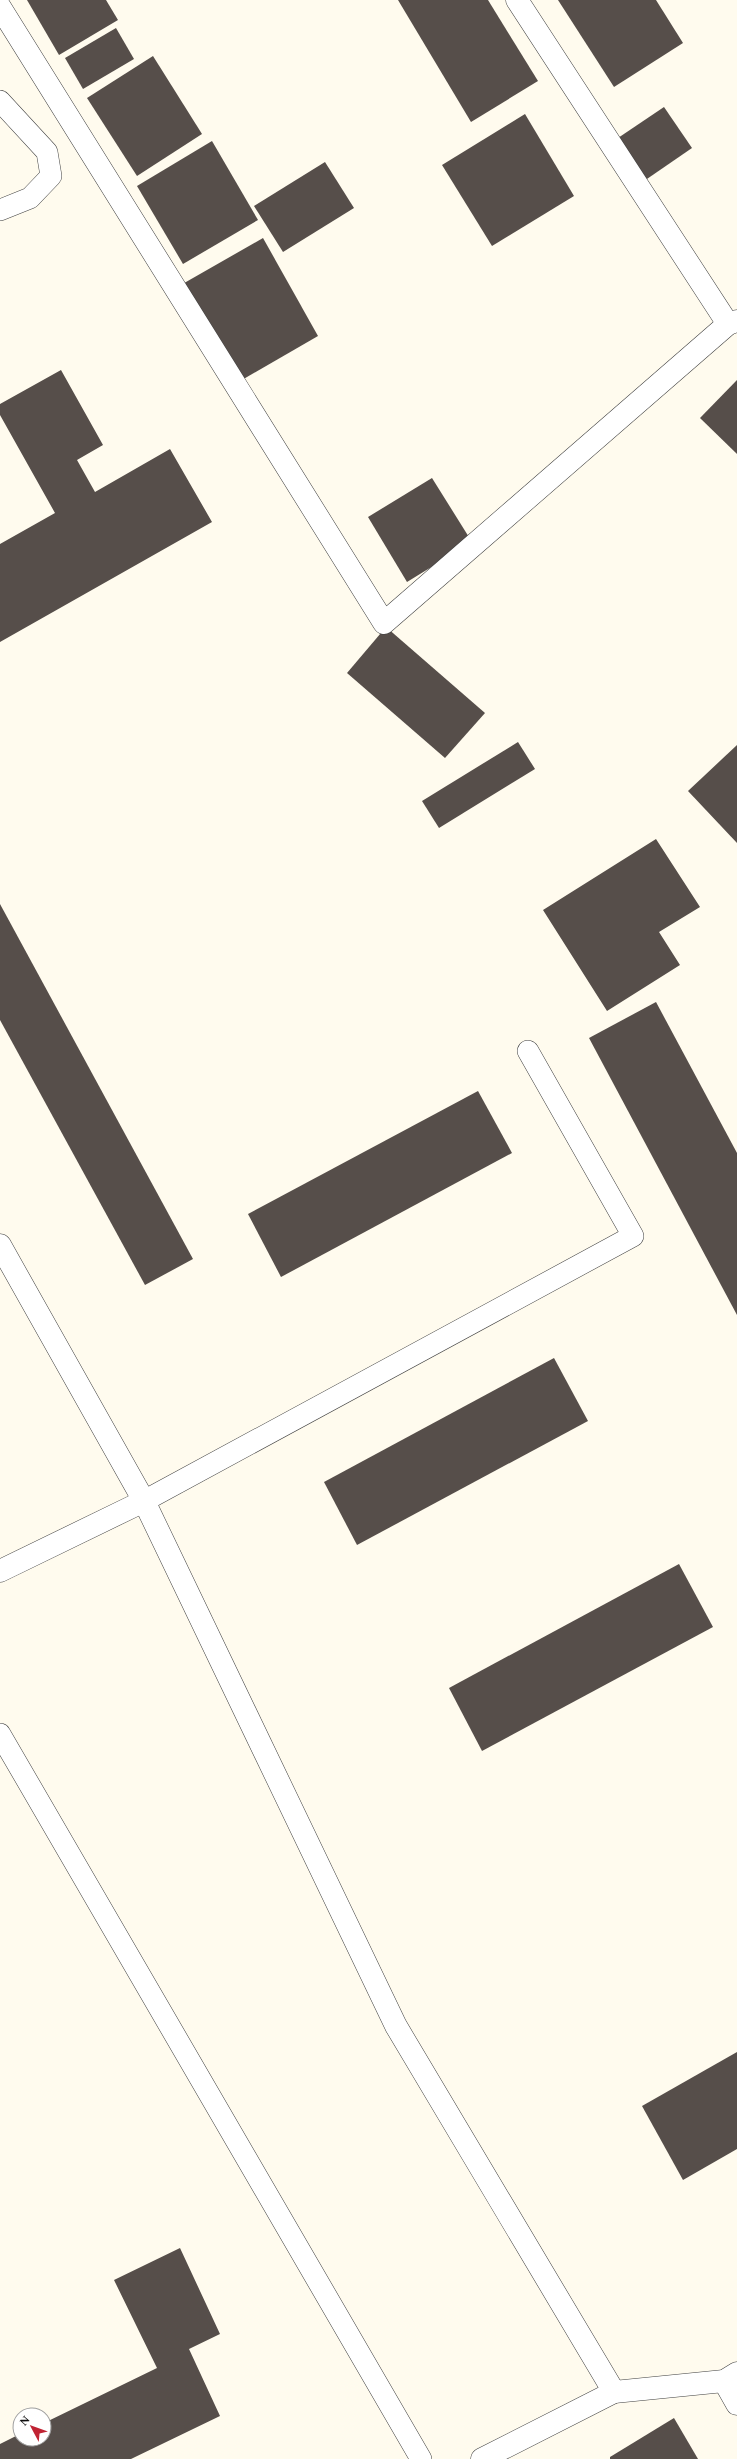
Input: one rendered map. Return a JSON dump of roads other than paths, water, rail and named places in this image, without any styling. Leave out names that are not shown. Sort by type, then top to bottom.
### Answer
[{"type":"street","points":[[0,7],[384,623],[733,322],[517,0]]},
{"type":"street","points":[[0,1245],[144,1501],[396,2026],[614,2392]]},
{"type":"street","points":[[0,1571],[144,1501]]},
{"type":"street","points":[[482,2459],[614,2392],[730,2377],[737,2404]]},
{"type":"lane","points":[[0,102],[47,152],[50,176],[30,198],[0,210]]},
{"type":"lane","points":[[144,1501],[633,1236],[528,1051]]},
{"type":"lane","points":[[0,1734],[421,2459]]}]
